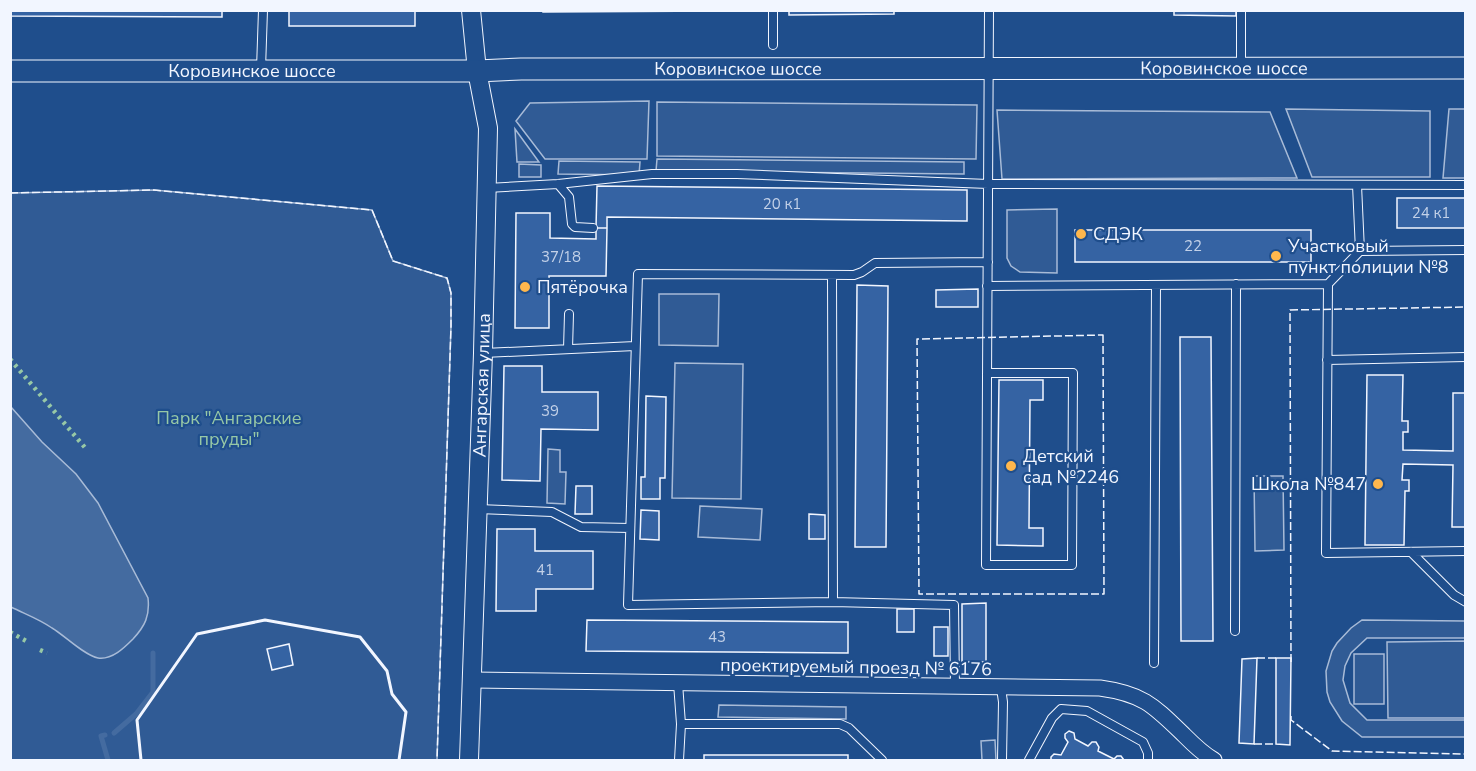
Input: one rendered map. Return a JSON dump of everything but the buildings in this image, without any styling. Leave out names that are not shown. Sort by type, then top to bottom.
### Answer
[{"type":"main road","name":"Коровинское шоссе","points":[[10,71],[1466,68]]},
{"type":"street","name":"Ангарская улица","points":[[469,760],[488,128],[477,71],[471,10]]},
{"type":"street","name":"проектируемый проезд № 6176","points":[[473,680],[1087,688],[1122,691],[1146,701],[1202,753],[1214,760]]},
{"type":"lane","points":[[261,71],[263,10]]},
{"type":"lane","points":[[773,10],[773,45]]},
{"type":"lane","points":[[987,373],[1073,373],[1072,565],[986,565],[988,68],[990,10]]},
{"type":"lane","points":[[1241,10],[1241,68]]},
{"type":"lane","points":[[486,188],[558,184],[652,174],[737,174],[988,184],[1466,185]]},
{"type":"lane","points":[[558,184],[569,197],[572,224],[575,227],[592,228]]},
{"type":"lane","points":[[1357,185],[1360,251]]},
{"type":"lane","points":[[1466,250],[1360,251],[1328,284],[1326,553],[1466,551]]},
{"type":"lane","points":[[955,688],[954,605],[833,602],[628,605],[638,274],[831,275],[859,274],[875,263],[988,262]]},
{"type":"lane","points":[[831,275],[833,602]]},
{"type":"lane","points":[[1235,631],[1236,284]]},
{"type":"lane","points":[[987,286],[1328,284]]},
{"type":"lane","points":[[1154,663],[1156,285]]},
{"type":"lane","points":[[568,314],[568,349]]},
{"type":"lane","points":[[483,354],[635,346]]},
{"type":"lane","points":[[1327,360],[1466,357]]},
{"type":"lane","points":[[478,509],[552,512],[581,527],[630,528]]},
{"type":"lane","points":[[1411,552],[1454,594],[1466,602]]},
{"type":"lane","points":[[678,683],[681,724],[679,760]]},
{"type":"lane","points":[[1001,688],[1003,702],[1002,760]]},
{"type":"lane","points":[[1029,760],[1052,718],[1061,709],[1087,711],[1143,742],[1148,753],[1148,760]]},
{"type":"lane","points":[[681,724],[840,724],[849,728],[882,760]]},
{"type":"shaded area","points":[[649,101],[647,159],[545,159],[516,121],[530,103]]},
{"type":"shaded area","points":[[657,102],[977,105],[976,159],[657,156]]},
{"type":"shaded area","points":[[1286,109],[1430,111],[1430,177],[1312,177]]},
{"type":"shaded area","points":[[1449,109],[1465,109],[1465,178],[1443,178]]},
{"type":"shaded area","points":[[997,110],[1270,112],[1297,178],[1002,179]]},
{"type":"shaded area","points":[[515,129],[539,162],[517,162]]},
{"type":"shaded area","points":[[657,159],[964,162],[964,174],[656,171]]},
{"type":"shaded area","points":[[559,161],[640,162],[639,175],[558,174]]},
{"type":"shaded area","points":[[519,164],[541,165],[541,177],[519,177]]},
{"type":"shaded area","name":"Парк \"Ангарские пруды\"","points":[[154,190],[372,210],[393,261],[447,278],[451,293],[451,326],[437,760],[11,760],[11,193]]},
{"type":"shaded area","points":[[1057,209],[1057,273],[1020,272],[1011,266],[1007,258],[1007,210]]},
{"type":"shaded area","points":[[659,294],[719,294],[718,346],[659,345]]},
{"type":"shaded area","points":[[675,363],[743,364],[741,499],[672,498]]},
{"type":"shaded area","points":[[11,407],[42,442],[76,474],[98,503],[148,598],[146,620],[141,630],[122,649],[108,657],[98,658],[87,653],[57,631],[11,607]]},
{"type":"shaded area","points":[[548,449],[560,450],[560,472],[566,472],[565,504],[547,503]]},
{"type":"shaded area","points":[[1254,476],[1283,476],[1284,550],[1255,551]]},
{"type":"shaded area","points":[[700,506],[762,509],[760,540],[698,537]]},
{"type":"shaded area","points":[[1362,620],[1465,621],[1465,638],[1367,638],[1351,653],[1345,666],[1343,680],[1350,703],[1367,720],[1465,720],[1465,737],[1362,737],[1342,721],[1330,702],[1326,671],[1337,643]]},
{"type":"shaded area","points":[[1465,641],[1465,718],[1388,718],[1387,642]]},
{"type":"shaded area","points":[[1354,654],[1384,654],[1384,704],[1354,704]]},
{"type":"shaded area","points":[[719,705],[846,707],[846,719],[718,717]]},
{"type":"shaded area","points":[[995,740],[996,760],[982,760],[981,741]]},
{"type":"waterway","points":[[114,733],[136,714],[153,692],[153,653]]},
{"type":"waterway","points":[[105,735],[101,736],[108,760]]},
{"type":"hedge","points":[[10,359],[87,450]]},
{"type":"hedge","points":[[10,632],[28,642]]},
{"type":"hedge","points":[[40,650],[47,653]]},
{"type":"fence","points":[[10,193],[154,190],[372,210],[393,261],[447,278],[451,293],[451,326],[437,760]]},
{"type":"fence","points":[[1291,662],[1290,310],[1466,307]]},
{"type":"fence","points":[[1103,335],[1104,594],[919,594],[917,339],[1103,335]]},
{"type":"fence","points":[[1257,658],[1276,658]]},
{"type":"fence","points":[[1291,716],[1291,720],[1332,751],[1466,754]]},
{"type":"fence","points":[[1254,744],[1276,744]]},
{"type":"wall","points":[[141,760],[137,720],[197,634],[265,620],[360,637],[387,671],[392,694],[406,712],[399,760]]},
{"type":"place","name":"СДЭК","points":[[1081,234]]},
{"type":"place","name":"Участковый пункт полиции №8","points":[[1276,256]]},
{"type":"place","name":"Пятёрочка","points":[[525,287]]},
{"type":"place","name":"Детский сад №2246","points":[[1011,466]]},
{"type":"place","name":"Школа №847","points":[[1378,484]]}]
